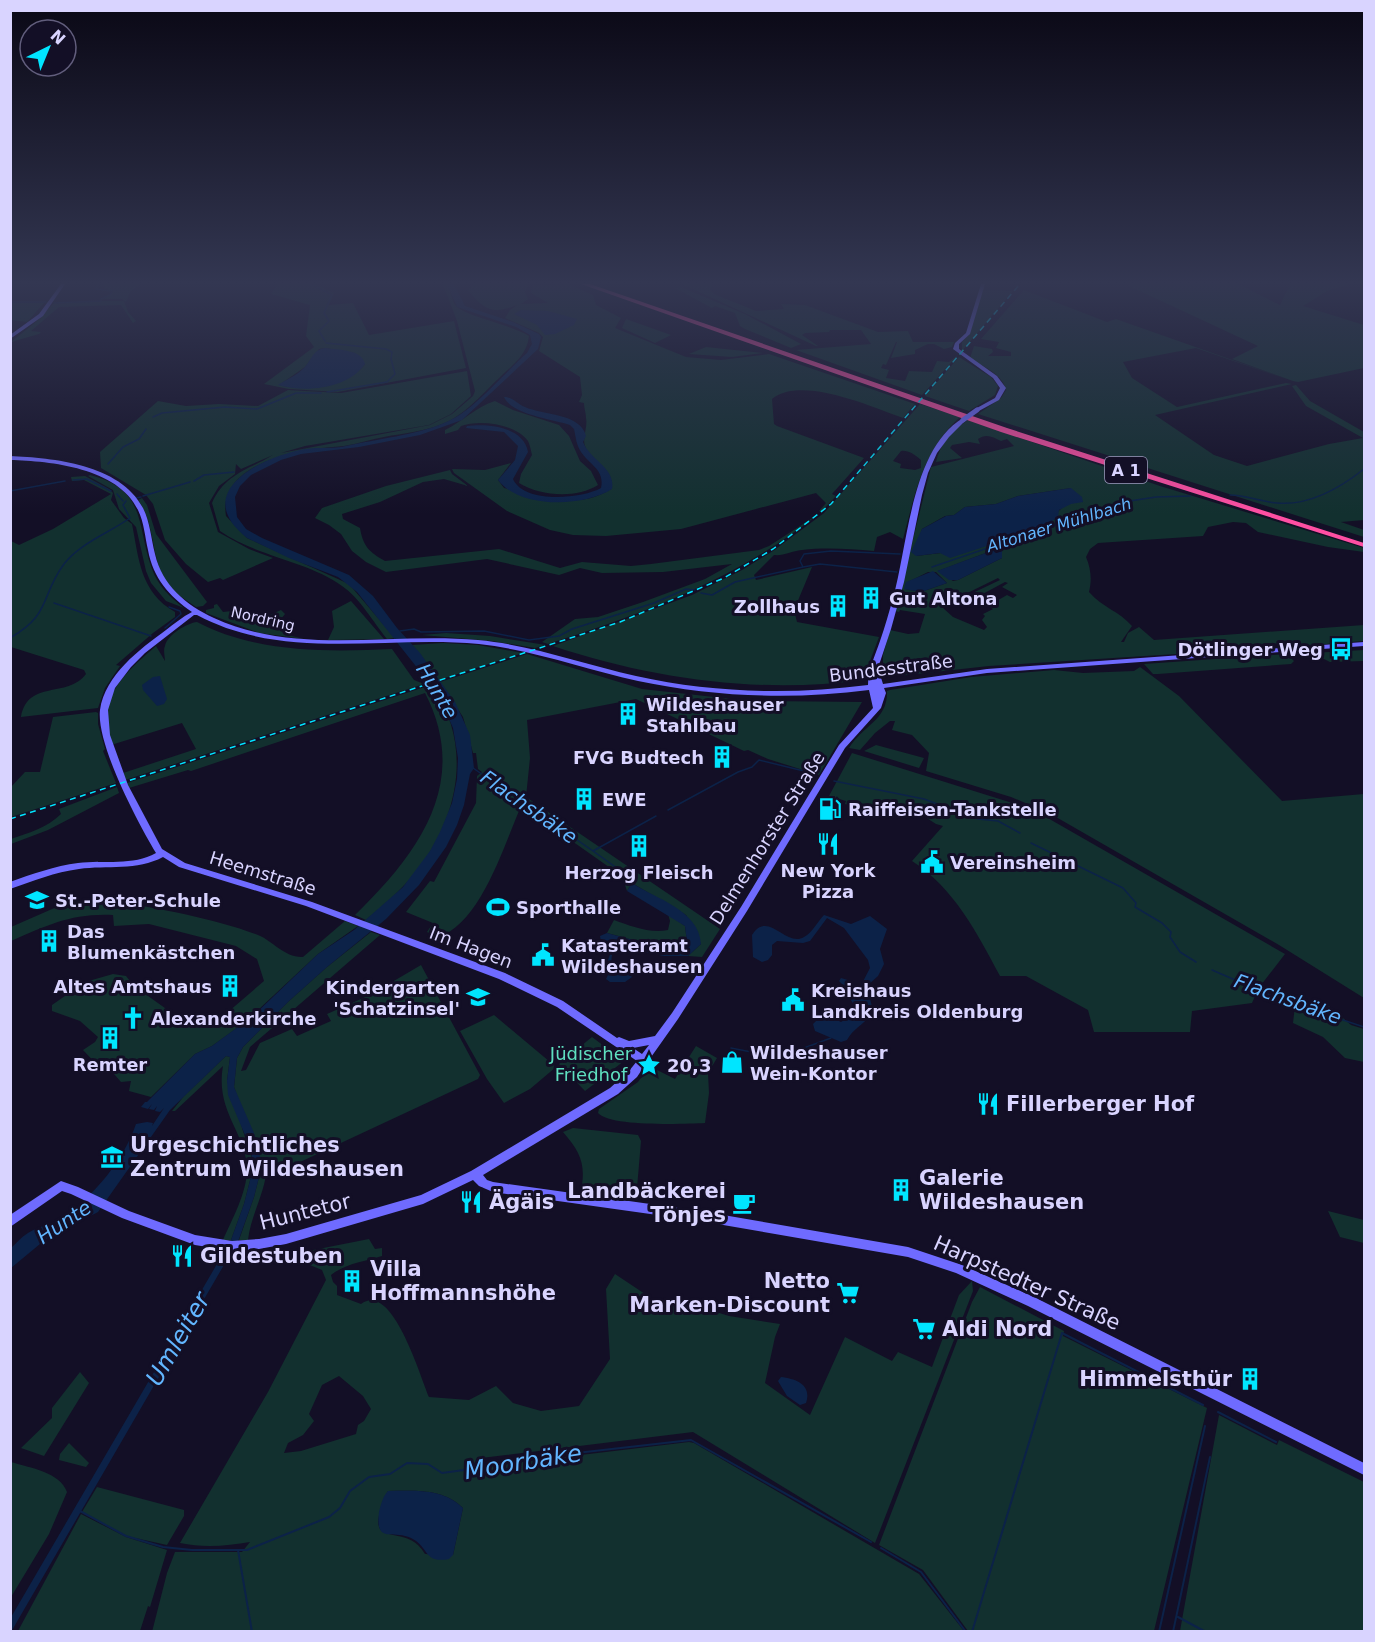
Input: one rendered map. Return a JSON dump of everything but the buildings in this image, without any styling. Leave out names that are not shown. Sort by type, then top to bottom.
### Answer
[{"type":"highway","name":"A 1","points":[[803,361],[993,427],[1365,543]]},
{"type":"highway","name":"A 1","points":[[812,361],[1094,456],[1365,543]]},
{"type":"highway","points":[[815,361],[830,367]]},
{"type":"main road","points":[[853,690],[876,704],[882,698],[876,687],[875,671],[901,584],[913,519],[929,464],[941,441],[963,420],[997,399],[1003,388],[995,377],[972,361]]},
{"type":"main road","name":"Nordring","points":[[10,458],[56,462],[86,470],[121,488],[136,503],[145,523],[153,561],[170,592],[198,612],[236,629],[272,638],[314,642],[425,640]]},
{"type":"main road","points":[[10,886],[64,868],[145,860],[160,852],[124,785],[106,735],[104,710],[111,688],[128,665],[142,651],[183,622],[196,616],[198,612]]},
{"type":"main road","name":"Bundesstraße","points":[[425,640],[506,645],[635,678],[699,688],[765,693],[853,690],[984,672],[1365,644]]},
{"type":"main road","points":[[875,671],[896,684]]},
{"type":"main road","name":"Delmenhorster Straße","points":[[476,1174],[614,1090],[644,1061],[744,909],[842,747],[876,704]]},
{"type":"main road","name":"Heemstraße","points":[[160,852],[182,865],[377,928]]},
{"type":"main road","name":"Im Hagen","points":[[377,928],[495,973],[546,996],[644,1061]]},
{"type":"main road","name":"Im Hagen","points":[[612,1039],[628,1045],[644,1044],[659,1039]]},
{"type":"main road","name":"Huntetor","points":[[10,1222],[61,1186],[177,1234],[220,1245],[244,1246],[286,1239],[423,1199],[476,1174]]},
{"type":"main road","name":"Harpstedter Straße","points":[[476,1174],[483,1183],[493,1187],[567,1196],[821,1235],[917,1255],[958,1269],[1032,1302],[1365,1469]]},
{"type":"green space","points":[[296,361],[310,361],[305,367],[279,385],[312,387],[325,385],[349,377],[365,364],[362,361],[464,361],[466,368],[338,392],[289,389],[264,384]]},
{"type":"green space","points":[[467,361],[517,361],[472,404],[450,420],[421,431],[349,445],[307,450],[274,459],[243,474],[226,499],[226,516],[247,538],[349,584],[395,638],[387,639],[355,597],[329,578],[250,547],[220,531],[212,503],[217,493],[230,479],[273,455],[241,469],[236,464],[235,474],[219,486],[209,503],[218,532],[249,549],[273,558],[223,580],[220,578],[208,582],[186,564],[165,540],[153,504],[146,495],[101,468],[100,452],[158,401],[186,406],[219,404],[258,406],[288,390],[341,393],[467,371],[471,396],[451,414],[429,425],[305,446],[281,453],[430,425],[452,414],[473,396],[475,391]]},
{"type":"green space","points":[[554,361],[788,361],[915,404],[903,418],[837,395],[818,392],[800,390],[785,392],[772,399],[774,424],[777,426],[864,458],[832,494],[836,496],[821,512],[819,511],[826,503],[816,493],[681,529],[606,536],[573,535],[550,530],[507,511],[454,473],[452,469],[485,470],[511,463],[498,480],[504,488],[558,500],[585,499],[598,496],[611,489],[610,476],[585,446],[584,403],[579,402],[582,395],[580,377]]},
{"type":"green space","points":[[826,361],[888,361],[881,368],[889,370],[886,378],[905,381],[909,371],[932,372],[937,361],[953,361],[922,395]]},
{"type":"green space","points":[[956,361],[965,361],[991,377],[998,386],[995,395],[969,411],[925,396]]},
{"type":"green space","points":[[975,361],[1130,361],[1123,362],[1132,378],[1177,407],[1286,383],[1292,384],[1155,415],[1214,455],[1247,466],[1329,444],[1363,438],[1306,406],[1292,386],[1296,385],[1310,401],[1364,432],[1364,520],[1341,522],[1364,530],[1364,537],[978,414],[1001,398],[1006,390],[1001,379]]},
{"type":"green space","points":[[1237,361],[1364,361],[1364,368],[1298,382]]},
{"type":"green space","points":[[495,401],[513,410],[559,425],[569,436],[580,461],[591,471],[598,485],[579,492],[558,494],[537,491],[519,483],[521,474],[532,455],[528,441],[515,430],[497,424],[469,424],[445,434],[445,430]]},
{"type":"green space","points":[[920,404],[960,417],[947,430],[929,458],[917,489],[903,539],[890,532],[877,537],[874,551],[820,549],[774,555],[754,575],[756,580],[812,567],[794,610],[797,622],[879,637],[863,680],[785,685],[706,681],[629,667],[553,646],[692,595],[742,570],[773,551],[824,513]],"holes":[[[901,451],[921,460],[921,468],[915,470],[900,468],[901,464],[893,461]]]},
{"type":"green space","points":[[968,420],[1160,486],[1364,548],[1364,552],[1328,547],[1258,532],[1246,523],[1233,522],[1208,527],[1203,536],[1098,543],[1090,549],[1086,557],[1090,574],[1089,592],[1132,626],[1121,642],[1124,642],[1128,633],[1139,627],[1154,640],[1364,625],[1364,641],[1289,647],[1274,643],[1229,646],[1223,651],[989,666],[898,676],[883,669],[883,655],[890,630],[908,634],[919,633],[925,614],[895,611],[931,467],[1014,446],[1007,439],[1001,441],[984,436],[978,439],[980,444],[969,442],[952,445],[950,448],[962,458],[936,462],[944,443]],"holes":[[[1071,488],[1062,508],[1041,527],[950,557],[941,553],[916,556],[922,529],[945,516],[954,515],[965,507],[996,504],[1018,496]],[[1001,550],[1002,558],[958,580],[953,581],[938,571],[991,551]],[[928,572],[936,572],[947,583],[921,592],[905,589],[906,583]],[[998,578],[1000,580],[960,599],[966,603],[1005,582],[1008,583],[1002,587],[1017,595],[1013,598],[1007,595],[988,606],[993,609],[983,614],[985,616],[982,620],[987,627],[984,630],[953,617],[943,608],[945,604]]]},
{"type":"green space","points":[[450,470],[468,486],[444,479],[423,482],[380,502],[342,514],[343,519],[360,528],[368,548],[385,561],[499,549],[560,568],[582,562],[631,566],[759,550],[820,513],[757,557],[724,575],[656,606],[548,644],[542,642],[575,619],[598,617],[643,602],[705,579],[732,564],[663,572],[602,573],[580,568],[559,575],[487,559],[386,572],[366,562],[352,551],[341,534],[315,518],[322,508],[386,486]]},
{"type":"green space","points":[[85,476],[113,493],[111,500],[124,518],[132,524],[139,562],[148,585],[163,604],[175,612],[175,617],[116,665],[120,666],[105,688],[98,708],[21,717],[25,705],[31,698],[40,693],[69,686],[86,674],[84,670],[11,647],[11,541],[19,545],[53,529],[111,494],[84,480],[72,481],[71,477]]},
{"type":"green space","points":[[88,476],[109,482],[122,490],[131,500],[141,524],[152,569],[165,591],[184,608],[166,601],[151,583],[136,527],[119,509],[113,490]]},
{"type":"green space","points":[[142,498],[147,505],[156,534],[207,602],[203,606],[196,607],[167,583],[158,563],[148,520],[138,500]]},
{"type":"green space","points":[[351,601],[384,639],[328,640],[334,627],[332,611]]},
{"type":"green space","points":[[217,604],[223,612],[232,611],[238,618],[251,623],[281,610],[285,614],[281,619],[282,627],[292,636],[304,639],[259,633],[206,613],[206,610],[214,608]]},
{"type":"green space","points":[[197,622],[243,640],[267,645],[317,650],[392,649],[414,680],[424,684],[125,780],[123,773],[196,749],[182,723],[111,745],[107,714],[110,700],[123,677],[156,646],[165,661],[164,648],[169,638],[183,627]]},
{"type":"green space","points":[[446,633],[490,636],[546,645],[535,648],[492,641],[422,635]]},
{"type":"green space","points":[[443,643],[478,645],[523,653],[439,680],[412,645]]},
{"type":"green space","points":[[1364,650],[1364,661],[1330,662],[1316,655],[1296,657],[1294,654]]},
{"type":"green space","points":[[527,654],[642,689],[750,701],[862,702],[819,775],[768,759],[748,750],[744,751],[636,699],[527,720],[530,758],[526,797],[720,929],[702,957],[688,956],[701,944],[686,915],[632,883],[627,891],[623,879],[616,872],[552,827],[519,811],[488,884],[465,918],[452,930],[437,937],[427,932],[433,923],[406,912],[430,881],[434,882],[476,803],[477,776],[482,772],[478,769],[476,753],[473,753],[463,717],[440,682]]},
{"type":"green space","points":[[1287,654],[1294,661],[1291,664],[1158,674],[1153,674],[1144,664]]},
{"type":"green space","points":[[1140,667],[1179,696],[1282,801],[1364,794],[1364,998],[1279,945],[1049,813],[1011,797],[926,771],[929,753],[912,735],[892,730],[895,721],[890,721],[875,733],[860,750],[849,748],[879,716],[886,701],[887,691],[890,690],[971,677],[1054,670],[1083,673],[1134,671]]},
{"type":"green space","points":[[431,685],[444,707],[453,731],[456,780],[451,804],[443,828],[431,851],[416,872],[366,920],[355,915],[399,867],[417,841],[431,814],[440,786],[442,757],[438,726],[425,693],[191,771],[129,788],[127,783]]},
{"type":"green space","points":[[96,712],[105,749],[103,751],[116,783],[11,817],[11,787],[25,772],[40,772],[53,717]]},
{"type":"green space","points":[[876,745],[924,758],[919,768],[864,751]]},
{"type":"green space","points":[[852,753],[1032,809],[1285,954],[1261,985],[1261,994],[1255,996],[1252,1003],[1192,1011],[1190,1032],[1094,1032],[1088,1010],[1026,976],[1000,976],[963,912],[940,884],[912,861],[943,826],[922,815],[882,809],[873,811],[845,804],[846,801],[829,796]]},
{"type":"green space","points":[[117,787],[119,793],[48,830],[11,844],[11,839],[37,830],[56,819],[61,814],[59,809]]},
{"type":"green space","points":[[113,901],[186,915],[242,929],[264,938],[297,957],[303,957],[345,921],[358,926],[318,954],[244,1023],[212,1046],[195,1054],[151,1097],[129,1091],[131,1081],[121,1082],[108,1067],[102,1070],[83,1050],[95,1042],[98,1037],[80,1021],[52,1011],[52,1005],[85,982],[113,974],[126,976],[134,986],[186,1023],[192,1024],[228,1012],[264,981],[257,959],[236,946],[149,924],[114,926],[113,915],[72,918],[11,941],[11,927],[59,906]]},
{"type":"green space","points":[[668,914],[685,926],[687,942],[657,944],[607,933],[614,920],[647,930],[668,930],[670,921]]},
{"type":"green space","points":[[371,932],[380,935],[250,1047],[241,1071],[246,1070],[260,1043],[292,1029],[297,1036],[331,1021],[327,1014],[370,995],[421,965],[480,1075],[478,1079],[283,1170],[279,1168],[277,1161],[267,1165],[248,1240],[239,1240],[262,1165],[234,1087],[237,1058],[243,1047],[289,1001]]},
{"type":"green space","points":[[1295,1006],[1329,1006],[1351,1025],[1364,1029],[1364,1062],[1345,1058],[1323,1037],[1293,1023]]},
{"type":"green space","points":[[494,1015],[556,1067],[530,1089],[504,1103],[487,1079],[460,1031]]},
{"type":"green space","name":"Jüdischer Friedhof","points":[[592,1037],[624,1061],[585,1091],[559,1064]]},
{"type":"green space","points":[[696,1046],[717,1058],[708,1073],[709,1093],[705,1123],[632,1123],[617,1121],[598,1113],[599,1109],[638,1082],[649,1066],[675,1079]]},
{"type":"green space","points":[[226,1056],[230,1057],[227,1081],[254,1165],[244,1204],[231,1240],[223,1240],[242,1196],[247,1169],[242,1144],[223,1096],[223,1066],[175,1111],[172,1111],[184,1096]]},
{"type":"green space","points":[[573,1128],[638,1135],[641,1141],[636,1200],[581,1191],[583,1173],[581,1159],[563,1132]]},
{"type":"green space","points":[[1328,1211],[1364,1220],[1364,1243],[1340,1237]]},
{"type":"green space","points":[[369,1239],[375,1249],[382,1248],[382,1256],[349,1265],[331,1275],[337,1286],[337,1295],[361,1304],[372,1300],[383,1305],[394,1317],[412,1352],[429,1397],[469,1400],[496,1386],[513,1403],[541,1411],[579,1406],[610,1359],[606,1289],[615,1274],[654,1300],[675,1302],[678,1309],[700,1307],[729,1316],[780,1324],[765,1383],[810,1415],[845,1337],[892,1361],[898,1352],[932,1367],[959,1295],[972,1281],[973,1291],[875,1543],[693,1432],[481,1458],[480,1467],[694,1443],[919,1574],[964,1631],[152,1632],[167,1573],[175,1552],[242,1552],[250,1542],[215,1546],[180,1543],[268,1392],[326,1280],[322,1270],[290,1257],[286,1252],[288,1250],[298,1253]],"holes":[[[339,1376],[363,1396],[371,1409],[364,1421],[358,1425],[356,1434],[301,1451],[284,1453],[288,1443],[303,1435],[314,1421],[309,1414],[322,1385]],[[388,1491],[418,1491],[437,1494],[463,1508],[453,1555],[425,1554],[407,1538],[381,1530],[378,1524],[380,1511]]]},
{"type":"green space","points":[[980,1287],[1064,1331],[1063,1336],[1207,1408],[1154,1631],[968,1631],[923,1570],[879,1545],[972,1302]]},
{"type":"green space","points":[[80,1372],[89,1383],[44,1456],[21,1448],[52,1418],[52,1408]]},
{"type":"green space","points":[[1219,1415],[1277,1445],[1279,1440],[1364,1482],[1364,1631],[1180,1631]]},
{"type":"green space","points":[[69,1443],[89,1463],[86,1467],[59,1460],[60,1454]]},
{"type":"green space","points":[[11,1462],[51,1475],[63,1485],[67,1492],[49,1534],[11,1597]]},
{"type":"green space","points":[[97,1487],[184,1510],[184,1516],[167,1545],[126,1536],[82,1512]]},
{"type":"green space","points":[[81,1514],[126,1537],[167,1550],[150,1607],[148,1606],[140,1631],[18,1631]]},
{"type":"water","points":[[310,361],[364,361],[365,364],[348,379],[325,387],[301,389],[278,385]]},
{"type":"water","points":[[519,361],[526,361],[462,420],[420,435],[359,447],[301,454],[281,460],[251,475],[240,486],[235,497],[237,517],[246,529],[349,575],[373,596],[397,628],[420,653],[455,702],[470,735],[474,768],[470,774],[464,805],[457,825],[446,847],[419,885],[386,919],[289,1001],[243,1047],[237,1058],[234,1087],[254,1133],[262,1165],[254,1197],[239,1239],[11,1632],[10,1619],[231,1240],[244,1204],[254,1165],[248,1142],[228,1095],[230,1057],[226,1056],[170,1110],[98,1212],[46,1239],[11,1268],[11,1248],[23,1236],[62,1218],[96,1188],[115,1164],[136,1124],[147,1122],[153,1123],[152,1126],[164,1108],[160,1112],[155,1111],[157,1106],[154,1110],[149,1109],[152,1104],[148,1109],[141,1107],[195,1054],[212,1046],[253,1016],[318,954],[354,930],[403,887],[430,851],[440,832],[452,803],[457,779],[458,758],[453,728],[438,694],[357,592],[338,577],[289,558],[247,538],[231,521],[225,506],[228,492],[238,479],[252,469],[287,453],[305,449],[341,447],[409,434],[455,418],[477,402]]},
{"type":"water","points":[[504,397],[532,410],[569,419],[583,428],[586,436],[583,442],[610,475],[612,489],[585,499],[553,502],[521,496],[508,489],[498,480],[515,460],[518,446],[504,432],[466,428],[467,426],[485,425],[504,428],[520,437],[528,452],[513,479],[519,487],[529,492],[540,496],[567,497],[592,492],[601,488],[602,482],[599,472],[579,449],[574,429],[570,425],[524,412],[508,403]]},
{"type":"water","points":[[1071,488],[1082,497],[1083,502],[1071,504],[1059,510],[1058,518],[1026,533],[950,558],[940,553],[916,556],[911,552],[922,529],[946,516],[954,515],[965,507],[996,504],[1018,496]]},
{"type":"water","points":[[1002,550],[1002,558],[958,580],[949,580],[937,571],[991,551]]},
{"type":"water","points":[[933,571],[947,583],[921,592],[904,589],[906,582]]},
{"type":"water","points":[[160,676],[167,699],[164,704],[157,706],[143,690],[142,685],[153,677]]},
{"type":"water","points":[[632,883],[685,914],[693,922],[701,944],[688,956],[664,956],[617,947],[612,959],[615,973],[628,973],[632,977],[625,982],[610,982],[606,979],[611,969],[608,960],[613,946],[601,942],[600,936],[607,933],[657,945],[687,942],[685,926],[627,891]]},
{"type":"water","points":[[824,915],[851,924],[870,916],[887,929],[880,949],[884,964],[878,976],[867,986],[873,1011],[847,1040],[841,1042],[815,1031],[813,1024],[818,1019],[832,1018],[841,1022],[849,1017],[854,1005],[847,994],[847,989],[839,981],[841,978],[851,981],[858,991],[870,968],[868,960],[844,928],[827,918],[810,941],[803,943],[777,941],[772,945],[772,955],[768,960],[762,962],[753,957],[752,935],[758,928],[771,927],[797,939],[810,932]]},
{"type":"water","points":[[781,1377],[798,1381],[805,1387],[806,1403],[800,1405],[787,1396],[778,1381]]},
{"type":"water","points":[[388,1491],[418,1491],[437,1494],[463,1508],[453,1555],[449,1559],[441,1560],[430,1557],[417,1541],[411,1538],[382,1532],[378,1522],[379,1512],[383,1498]]},
{"type":"waterway","points":[[327,392],[387,382],[395,374],[391,361]]},
{"type":"waterway","points":[[153,417],[162,413],[225,407],[257,409],[296,393],[321,393]]},
{"type":"waterway","points":[[108,464],[123,447],[139,439],[146,429]]},
{"type":"waterway","name":"Altonaer Mühlbach","points":[[1230,495],[1277,503],[1301,502],[1334,489],[1364,469]]},
{"type":"waterway","points":[[194,481],[204,475],[234,472]]},
{"type":"waterway","points":[[73,480],[87,479],[111,491]]},
{"type":"waterway","points":[[10,491],[65,481]]},
{"type":"waterway","points":[[143,496],[190,482]]},
{"type":"waterway","points":[[117,494],[123,501]]},
{"type":"waterway","name":"Altonaer Mühlbach","points":[[932,567],[1123,502],[1156,497],[1190,496]]},
{"type":"waterway","points":[[136,498],[141,497]]},
{"type":"waterway","points":[[10,638],[33,621],[64,564],[86,544],[130,518],[123,505],[126,501]]},
{"type":"waterway","name":"Altonaer Mühlbach","points":[[803,567],[800,561],[804,554],[831,551],[900,554]]},
{"type":"waterway","points":[[803,567],[820,564],[897,572]]},
{"type":"waterway","name":"Altonaer Mühlbach","points":[[701,593],[712,595],[735,582],[803,567]]},
{"type":"waterway","name":"Altonaer Mühlbach","points":[[400,631],[414,629],[421,632],[484,631],[529,640],[559,636],[572,629],[654,603],[686,589],[695,590]]},
{"type":"waterway","points":[[54,603],[151,636]]},
{"type":"waterway","points":[[165,628],[181,614],[180,611],[169,607]]},
{"type":"waterway","name":"Flachsbäke","points":[[668,810],[738,772],[752,767],[759,760],[816,774]]},
{"type":"waterway","name":"Flachsbäke","points":[[473,768],[593,851]]},
{"type":"waterway","name":"Flachsbäke","points":[[834,781],[924,799],[953,810],[966,812],[978,819],[998,821],[1020,833]]},
{"type":"waterway","name":"Flachsbäke","points":[[593,851],[656,816]]},
{"type":"waterway","name":"Flachsbäke","points":[[1031,843],[1123,888],[1136,903],[1135,907],[1162,923],[1171,932],[1170,937],[1180,952],[1196,962]]},
{"type":"waterway","points":[[593,851],[628,876]]},
{"type":"waterway","name":"Flachsbäke","points":[[1212,970],[1277,998],[1364,1027]]},
{"type":"waterway","points":[[731,1048],[766,1055],[785,1055],[831,1038]]},
{"type":"waterway","points":[[972,1632],[1062,1333],[1203,1405]]},
{"type":"waterway","points":[[1218,1412],[1276,1442]]},
{"type":"waterway","points":[[1159,1632],[1205,1426]]},
{"type":"waterway","name":"Moorbäke","points":[[238,1550],[247,1550],[329,1517],[340,1508],[350,1491],[369,1477],[390,1474],[407,1463],[428,1464],[442,1473],[464,1470],[479,1464],[691,1440],[871,1542]]},
{"type":"waterway","points":[[1173,1632],[1210,1457]]},
{"type":"waterway","name":"Moorbäke","points":[[80,1511],[126,1536],[163,1547],[192,1550],[238,1550]]},
{"type":"waterway","name":"Moorbäke","points":[[881,1548],[921,1572],[966,1632]]},
{"type":"waterway","points":[[238,1550],[252,1632]]},
{"type":"waterway","points":[[1178,1617],[1206,1632]]},
{"type":"railway","points":[[10,819],[620,622],[724,578],[773,549],[831,504],[954,361]]},
{"type":"place","name":"Gut Altona","points":[[871,598]]},
{"type":"place","name":"Zollhaus","points":[[838,606]]},
{"type":"place","name":"Dötlinger Weg","points":[[1341,649]]},
{"type":"place","name":"Wildeshauser Stahlbau","points":[[628,714]]},
{"type":"place","name":"FVG Budtech","points":[[722,757]]},
{"type":"place","name":"EWE","points":[[584,799]]},
{"type":"place","name":"Raiffeisen-Tankstelle","points":[[830,809]]},
{"type":"place","name":"New York Pizza","points":[[828,844]]},
{"type":"place","name":"Herzog Fleisch","points":[[639,846]]},
{"type":"place","name":"Vereinsheim","points":[[932,862]]},
{"type":"place","name":"St.-Peter-Schule","points":[[37,900]]},
{"type":"place","name":"Sporthalle","points":[[498,907]]},
{"type":"place","name":"Das Blumenkästchen","points":[[49,941]]},
{"type":"place","name":"Katasteramt Wildeshausen","points":[[543,955]]},
{"type":"place","name":"Altes Amtshaus","points":[[230,986]]},
{"type":"place","name":"Kindergarten 'Schatzinsel'","points":[[478,997]]},
{"type":"place","name":"Kreishaus Landkreis Oldenburg","points":[[793,1000]]},
{"type":"place","name":"Alexanderkirche","points":[[133,1018]]},
{"type":"place","name":"Remter","points":[[110,1038]]},
{"type":"place","name":"Wildeshauser Wein-Kontor","points":[[732,1062]]},
{"type":"place","name":"20,3","points":[[649,1065]]},
{"type":"place","name":"Fillerberger Hof","points":[[988,1104]]},
{"type":"place","name":"Urgeschichtliches Zentrum Wildeshausen","points":[[112,1157]]},
{"type":"place","name":"Galerie Wildeshausen","points":[[901,1190]]},
{"type":"place","name":"Ägäis","points":[[471,1202]]},
{"type":"place","name":"Landbäckerei Tönjes","points":[[744,1203]]},
{"type":"place","name":"Gildestuben","points":[[182,1256]]},
{"type":"place","name":"Villa Hoffmannshöhe","points":[[352,1281]]},
{"type":"place","name":"Netto Marken-Discount","points":[[848,1293]]},
{"type":"place","name":"Aldi Nord","points":[[924,1329]]},
{"type":"place","name":"Himmelsthür","points":[[1250,1379]]},
{"type":"water label","name":"Hunte","points":[[437,691]]},
{"type":"water label","name":"Hunte","points":[[64,1222]]},
{"type":"water label","name":"Umleiter","points":[[178,1339]]}]
